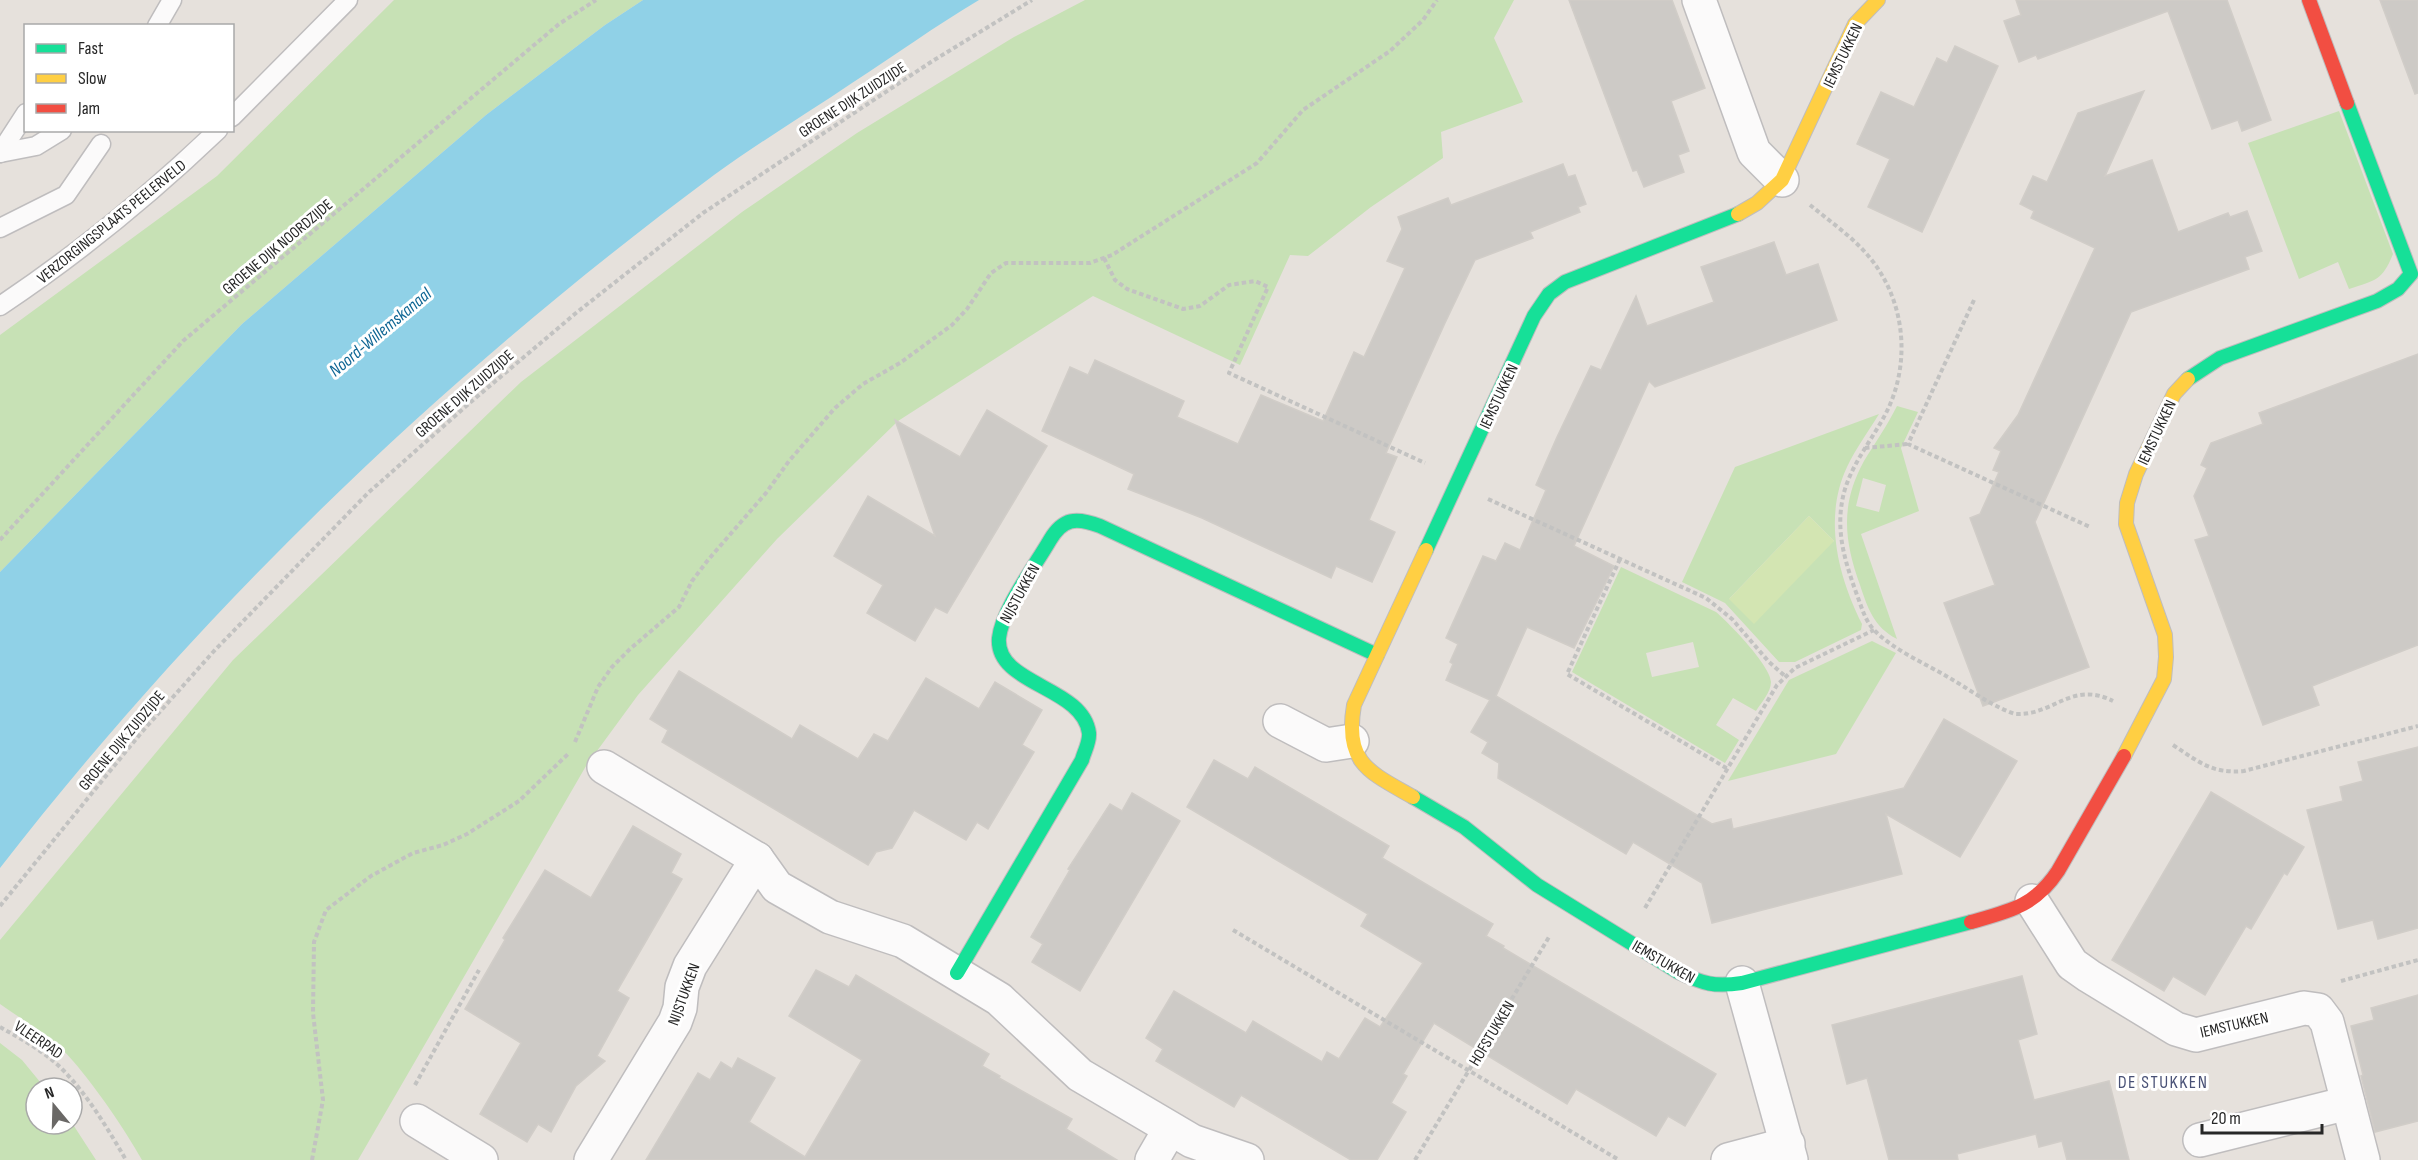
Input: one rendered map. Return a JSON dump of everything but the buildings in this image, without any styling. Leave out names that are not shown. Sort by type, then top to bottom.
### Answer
[{"type":"street","points":[[1699,0],[1754,152],[1782,180]]},
{"type":"street","name":"IEMSTUKKEN","points":[[1878,0],[1855,24],[1782,180],[1757,203],[1729,219],[1591,270],[1564,282],[1549,294],[1534,316],[1377,655],[1354,705],[1351,722],[1353,741],[1358,755],[1370,772],[1464,827],[1537,885],[1568,905],[1678,972],[1698,981],[1718,986],[1742,983],[2004,913],[2032,901],[2047,888],[2144,722],[2164,679],[2165,635],[2126,524],[2127,502],[2136,474],[2174,394],[2193,374],[2220,358],[2377,301],[2398,289],[2415,284],[2309,0]]},
{"type":"street","name":"NIJSTUKKEN","points":[[957,973],[1082,760],[1089,735],[1084,718],[1067,701],[1020,674],[1006,662],[998,646],[999,630],[1005,616],[1057,528],[1071,519],[1100,526],[1377,655]]},
{"type":"street","points":[[1280,722],[1326,745],[1353,741]]},
{"type":"street","points":[[604,767],[758,859],[777,887],[830,917],[903,941],[1005,1004],[1080,1075],[1192,1142],[1247,1160]]},
{"type":"street","name":"NIJSTUKKEN","points":[[591,1160],[675,1022],[680,1008],[682,987],[690,966],[758,859]]},
{"type":"street","name":"IEMSTUKKEN","points":[[2032,901],[2072,964],[2176,1029],[2196,1035],[2304,1008],[2318,1010]]},
{"type":"street","points":[[1728,1160],[1789,1152],[1742,983]]},
{"type":"street","points":[[2318,1010],[2327,1022],[2363,1160]]},
{"type":"street","points":[[2200,1140],[2348,1103]]},
{"type":"street","points":[[417,1121],[481,1160]]},
{"type":"street","points":[[1152,1160],[1170,1129]]},
{"type":"lane","points":[[158,24],[172,0]]},
{"type":"lane","points":[[234,115],[348,0]]},
{"type":"lane","points":[[0,153],[24,116]]},
{"type":"lane","points":[[0,153],[36,146],[59,132]]},
{"type":"lane","name":"VERZORGINGSPLAATS PEELERVELD","points":[[0,306],[51,272],[161,184],[216,132]]},
{"type":"lane","points":[[0,228],[66,195],[101,144]]},
{"type":"path","name":"GROENE DIJK NOORDZIJDE","points":[[0,540],[183,341],[560,24],[596,0]]},
{"type":"path","name":"GROENE DIJK ZUIDZIJDE","points":[[0,906],[141,732],[214,651],[368,493],[463,409],[576,312],[703,213],[931,62],[1032,0]]},
{"type":"path","points":[[312,1160],[323,1100],[313,1013],[314,942],[326,910],[371,876],[413,853],[443,845],[467,834],[519,801],[548,774],[573,748],[598,687],[612,667],[679,607],[692,581],[708,560],[835,408],[863,384],[900,363],[952,325],[967,309],[991,273],[1006,263],[1090,263],[1112,255],[1257,164],[1303,110],[1390,51],[1423,20],[1437,0]]},
{"type":"path","points":[[1782,180],[1854,241],[1874,262],[1896,306],[1902,352],[1900,372],[1887,410],[1845,488],[1839,516],[1842,553],[1866,619],[1874,630],[1886,640],[2015,714],[2033,713],[2087,693],[2102,696],[2211,768],[2226,773],[2244,771],[2418,726]]},
{"type":"path","points":[[1104,258],[1115,280],[1127,289],[1184,309],[1200,306],[1229,285],[1255,281],[1268,287],[1229,373],[1425,463],[1457,485],[1706,598],[1732,619],[1769,662],[1785,676]]},
{"type":"path","points":[[1908,444],[1974,300]]},
{"type":"path","points":[[1865,448],[1908,444],[2103,533],[2131,541]]},
{"type":"path","points":[[1620,559],[1567,674],[1728,769]]},
{"type":"path","points":[[1627,940],[1785,676],[1795,668],[1874,630]]},
{"type":"path","name":"HOFSTUKKEN","points":[[1415,1160],[1568,905]]},
{"type":"path","points":[[1233,930],[1619,1160]]},
{"type":"path","points":[[2318,1010],[2342,979],[2418,960]]},
{"type":"path","points":[[417,1121],[411,1109],[404,1105],[479,970]]},
{"type":"path","name":"VLEERPAD","points":[[0,1027],[29,1043],[62,1068],[90,1104],[126,1160]]},
{"type":"green space","points":[[394,0],[643,0],[605,25],[486,115],[242,324],[0,572],[0,335],[217,176]]},
{"type":"green space","points":[[1085,0],[1514,0],[1494,38],[1523,102],[1441,132],[1443,158],[1371,207],[1308,256],[1290,255],[1240,365],[1093,296],[898,421],[777,539],[638,695],[586,766],[358,1160],[142,1160],[110,1109],[73,1061],[48,1037],[0,1004],[0,940],[233,660],[521,382],[742,212],[857,133],[1014,37]]},
{"type":"green space","points":[[2339,111],[2393,254],[2381,275],[2366,284],[2349,289],[2338,262],[2299,279],[2248,143]]},
{"type":"green space","points":[[1897,406],[1918,412],[1901,448],[1919,511],[1861,534],[1897,639],[1877,623],[1869,609],[1850,553],[1847,523],[1848,508],[1856,477]],"holes":[[[1863,478],[1886,485],[1879,512],[1856,506]]]},
{"type":"green space","points":[[1879,414],[1847,467],[1836,506],[1836,547],[1840,567],[1853,606],[1862,624],[1861,630],[1795,662],[1779,662],[1725,603],[1682,582],[1735,467]],"holes":[[[1809,516],[1834,541],[1729,599]]]},
{"type":"green space","points":[[1809,516],[1834,541],[1754,624],[1729,599]]},
{"type":"green space","points":[[1621,567],[1716,612],[1757,655],[1769,675],[1771,686],[1756,711],[1733,698],[1716,725],[1739,740],[1725,763],[1572,672]],"holes":[[[1693,642],[1699,667],[1652,677],[1646,653]]]},
{"type":"green space","points":[[1872,641],[1896,653],[1836,754],[1728,781],[1789,680]]},
{"type":"green space","points":[[0,1043],[22,1060],[35,1076],[24,1076],[24,1136],[80,1136],[96,1160],[0,1160]]},
{"type":"water","name":"Noord-Willemskanaal","points":[[643,0],[979,0],[714,175],[518,330],[425,412],[333,497],[245,585],[78,771],[0,868],[0,572],[242,324],[486,115],[605,25]]},
{"type":"traffic: fast","points":[[2188,379],[2220,358],[2377,301],[2398,289],[2411,274],[2347,103]]},
{"type":"traffic: fast","points":[[1426,550],[1534,316],[1549,294],[1565,282],[1738,214]]},
{"type":"traffic: fast","points":[[957,973],[1082,760],[1089,740],[1083,717],[1072,705],[1024,676],[1001,654],[999,638],[1001,627],[1012,602],[1060,527],[1071,521],[1084,521],[1100,526],[1377,655]]},
{"type":"traffic: fast","points":[[1413,797],[1464,827],[1537,885],[1678,972],[1709,984],[1742,983],[1971,922]]},
{"type":"traffic: slow","points":[[1738,214],[1757,203],[1782,180],[1855,24],[1878,0]]},
{"type":"traffic: slow","points":[[2124,756],[2164,679],[2166,657],[2165,635],[2126,524],[2127,503],[2136,474],[2174,394],[2188,379]]},
{"type":"traffic: slow","points":[[1413,797],[1372,772],[1363,763],[1353,740],[1352,725],[1354,705],[1426,550]]},
{"type":"traffic: jam","points":[[2309,0],[2347,103]]},
{"type":"traffic: jam","points":[[1971,922],[2020,906],[2031,900],[2049,883],[2124,756]]},
{"type":"district","name":"DE STUKKEN","points":[[2163,1082]]}]
